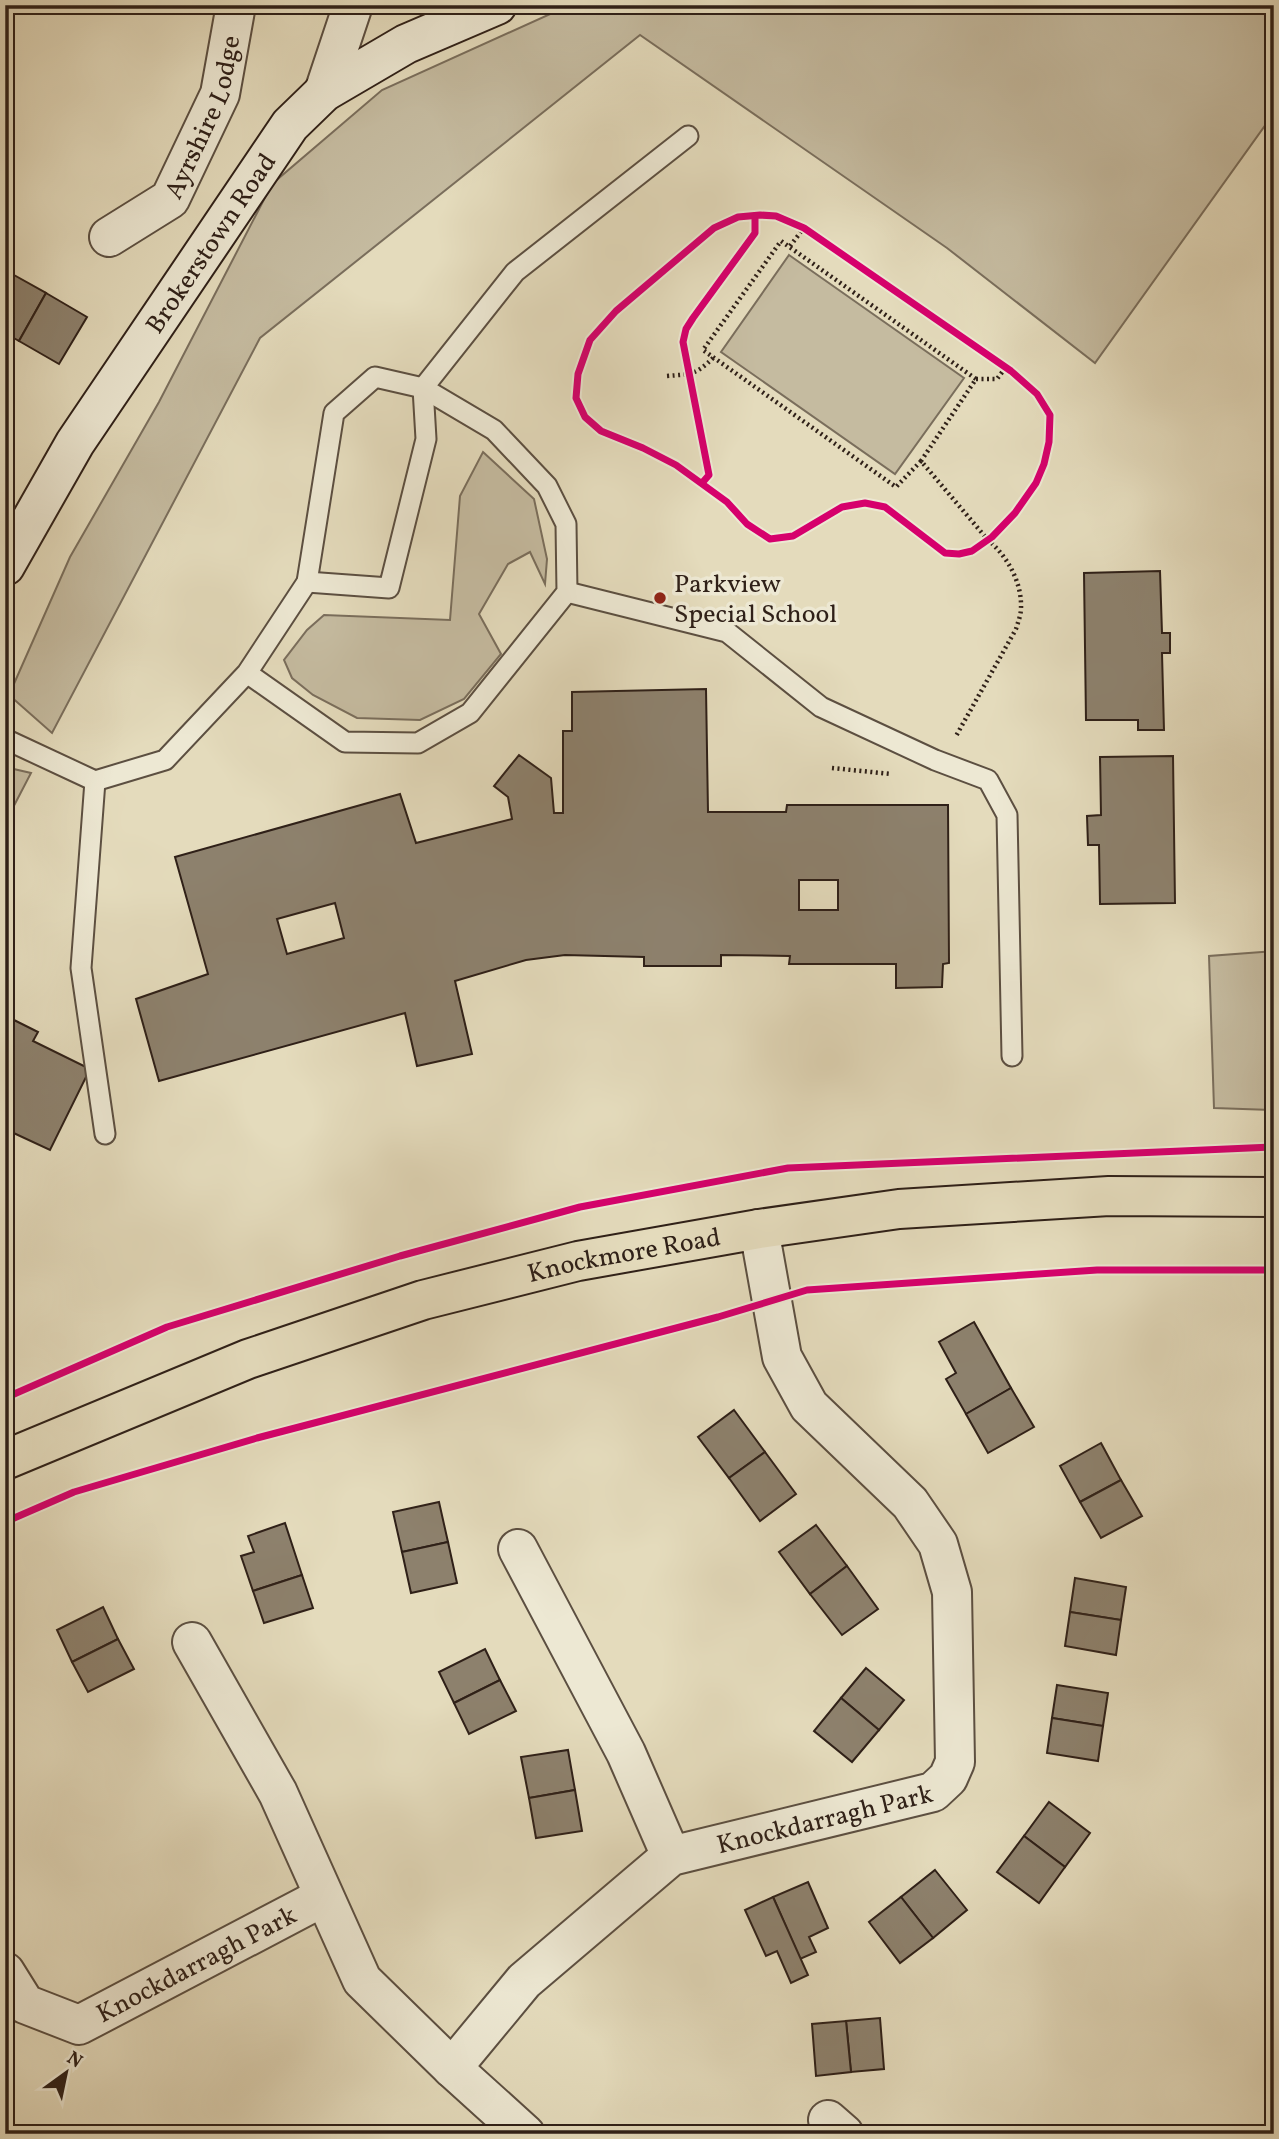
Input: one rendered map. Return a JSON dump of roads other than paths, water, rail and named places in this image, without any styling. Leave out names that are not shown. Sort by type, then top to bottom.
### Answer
[{"type":"main road","name":"Knockmore Road","points":[[5,1460],[248,1359],[423,1300],[578,1261],[759,1229],[913,1208],[1109,1196],[1274,1197]]},
{"type":"street","name":"Ayrshire Lodge","points":[[109,237],[170,199],[220,94],[236,5]]},
{"type":"street","points":[[324,92],[353,5]]},
{"type":"street","name":"Brokerstown Road","points":[[5,566],[75,443],[290,125],[324,92],[406,44],[497,5]]},
{"type":"street","name":"Knockdarragh Park","points":[[452,2068],[524,1982],[671,1856],[933,1792],[948,1778],[955,1762],[952,1592],[938,1544],[910,1503],[809,1406],[782,1357],[759,1229]]},
{"type":"street","points":[[518,1549],[625,1753],[671,1856]]},
{"type":"street","name":"Knockdarragh Park","points":[[192,1642],[278,1793],[362,1980],[524,2134]]},
{"type":"street","name":"Knockdarragh Park","points":[[5,1972],[25,2004],[79,2025],[324,1897]]},
{"type":"lane","points":[[307,582],[389,588],[426,439],[422,388],[515,272],[688,136]]},
{"type":"lane","points":[[5,739],[95,781],[164,760],[247,673],[307,582],[334,414],[375,377],[422,388],[494,430],[547,485],[566,524],[567,592],[470,713],[418,743],[345,742],[247,673]]},
{"type":"lane","points":[[567,592],[727,632],[821,707],[935,760],[988,780],[1007,815],[1013,1056]]},
{"type":"lane","points":[[95,781],[81,968],[105,1134]]},
{"type":"place","name":"Parkview Special School","points":[[660,598]]}]
